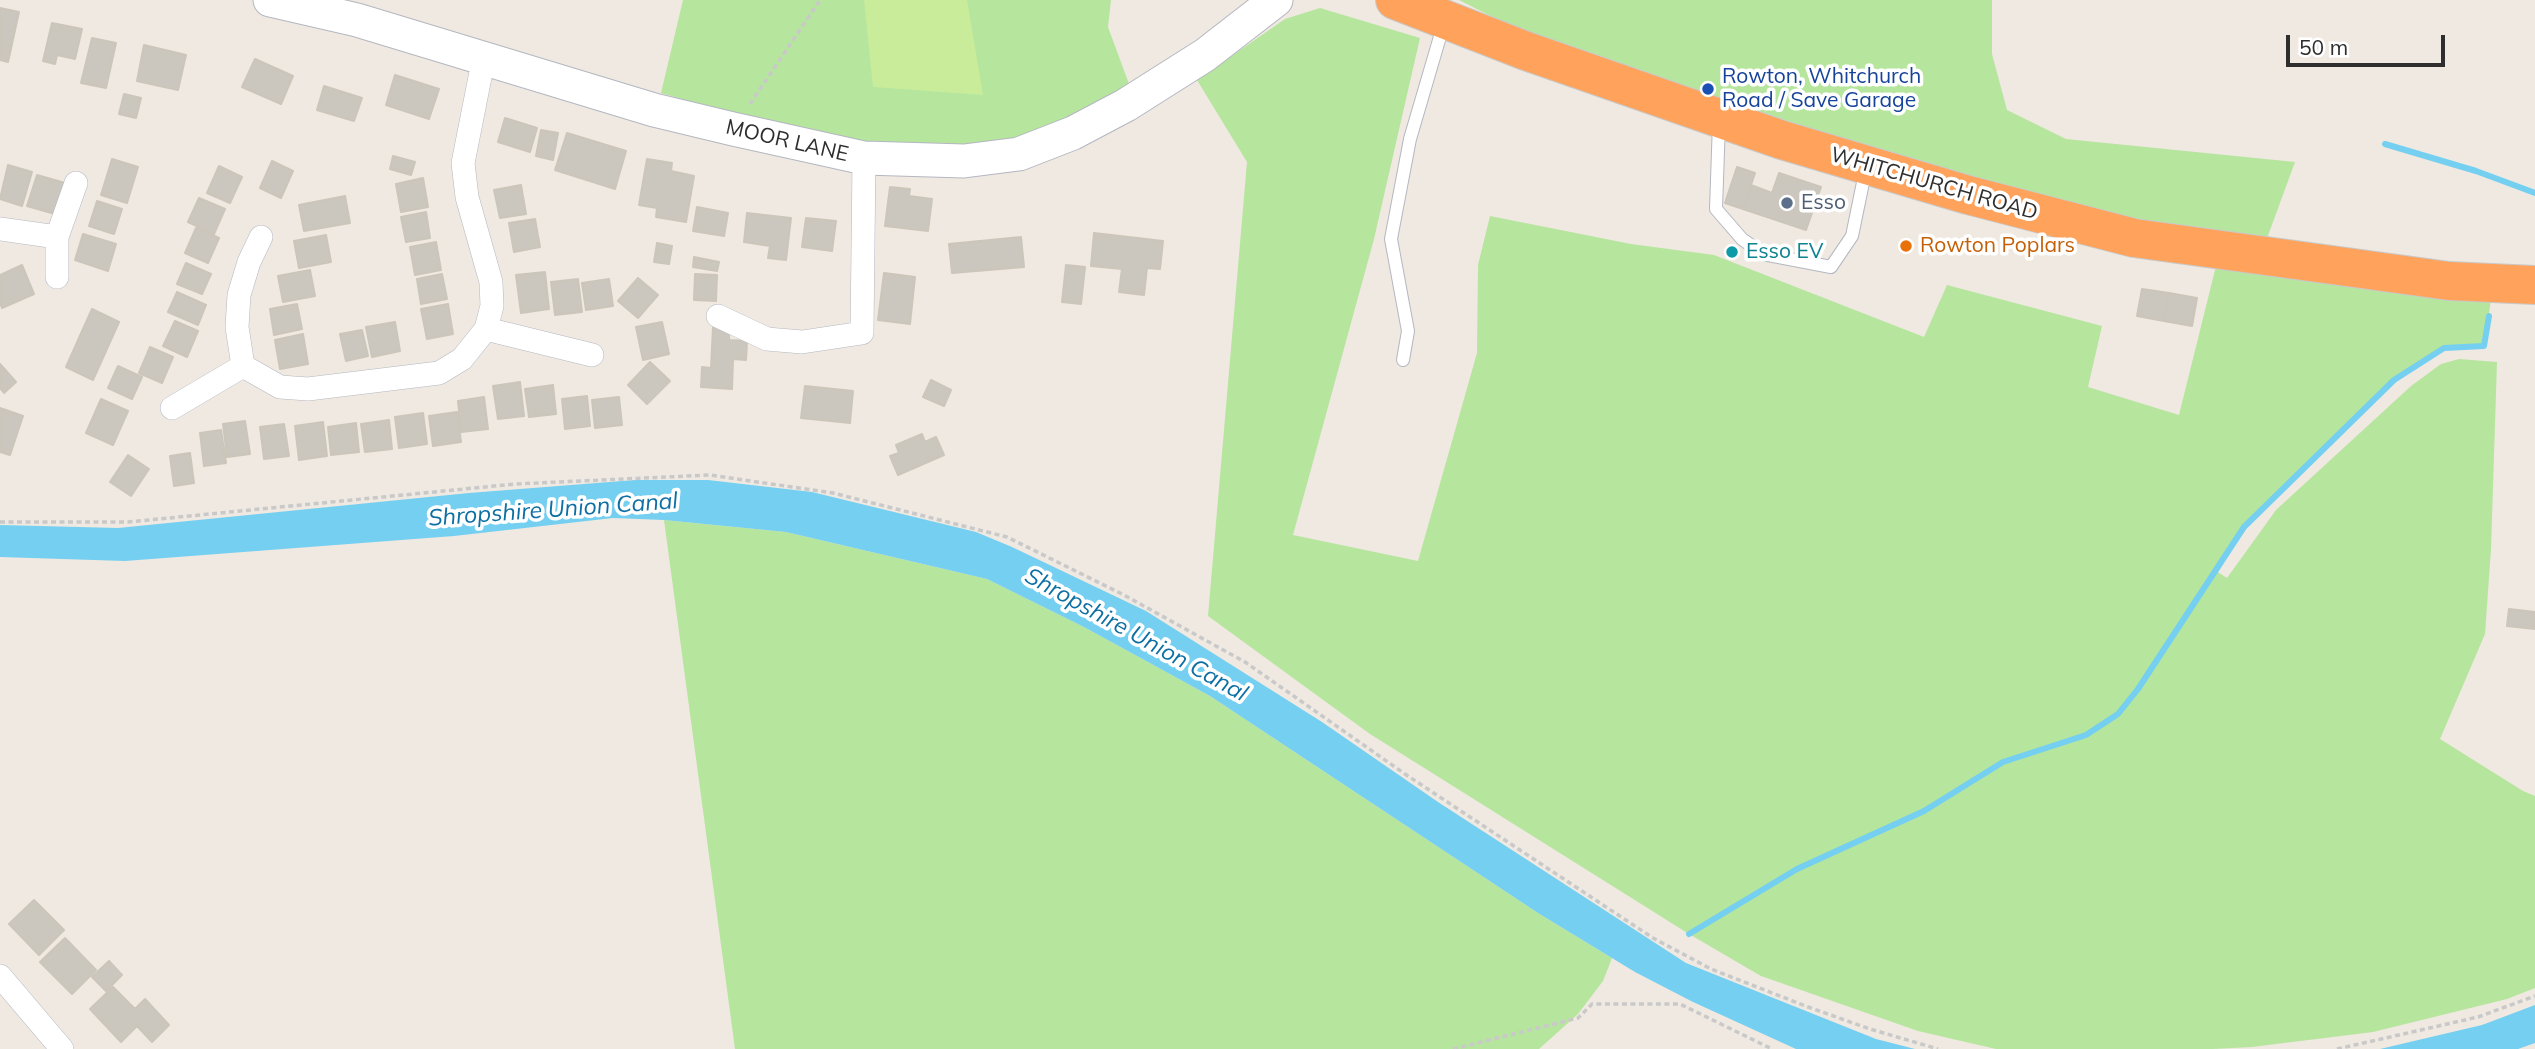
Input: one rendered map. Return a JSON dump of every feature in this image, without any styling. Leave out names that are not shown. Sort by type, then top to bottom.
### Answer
[{"type":"highway","name":"WHITCHURCH ROAD","points":[[1395,0],[1526,51],[1782,140],[1968,195],[2134,238],[2449,281],[2535,285]]},
{"type":"street","name":"MOOR LANE","points":[[270,0],[357,20],[654,110],[733,129],[864,158],[964,161],[1019,154],[1073,133],[1125,105],[1205,55],[1276,0]]},
{"type":"street","points":[[243,366],[280,387],[308,389],[439,373],[462,359],[486,329],[492,306],[491,282],[467,197],[463,163],[484,57]]},
{"type":"street","points":[[718,316],[767,339],[802,342],[862,333],[864,158]]},
{"type":"street","points":[[57,277],[57,237],[76,183]]},
{"type":"street","points":[[0,229],[57,237]]},
{"type":"street","points":[[243,366],[236,327],[239,295],[249,262],[261,237]]},
{"type":"street","points":[[486,329],[592,355]]},
{"type":"street","points":[[172,408],[243,366]]},
{"type":"street","points":[[0,976],[62,1049]]},
{"type":"lane","points":[[1403,360],[1408,331],[1391,239],[1410,139],[1445,19]]},
{"type":"lane","points":[[1719,118],[1716,209],[1742,239],[1763,254],[1830,267],[1852,236],[1867,165]]},
{"type":"path","points":[[733,129],[820,0]]},
{"type":"path","points":[[0,522],[128,522],[515,484],[710,474],[833,493],[1007,537],[1124,595],[1245,662],[1417,782],[1653,938],[1711,969],[1833,1016],[1938,1049]]},
{"type":"path","points":[[2337,1049],[2478,1017],[2535,996]]},
{"type":"path","points":[[1453,1049],[1578,1018],[1591,1004],[1680,1004],[1772,1049]]},
{"type":"green space","points":[[683,0],[1111,0],[1108,27],[1129,84],[1075,117],[1026,141],[991,146],[873,144],[797,132],[661,93]]},
{"type":"green space","points":[[864,0],[967,0],[983,95],[873,87]]},
{"type":"green space","points":[[1459,0],[1992,0],[1992,54],[2007,110],[2066,139],[2295,162],[2266,241],[2148,223],[2030,198],[1777,119],[1526,34]]},
{"type":"green space","points":[[1320,8],[1420,38],[1374,239],[1293,535],[1418,561],[1477,353],[1478,265],[1490,216],[1631,244],[1714,255],[1924,337],[1947,285],[2102,326],[2088,387],[2179,415],[2216,266],[2491,300],[2484,346],[2444,348],[2394,380],[2244,527],[2216,571],[2227,578],[2276,510],[2411,386],[2441,364],[2459,359],[2497,362],[2491,549],[2485,634],[2440,739],[2535,796],[2535,988],[2507,999],[2373,1032],[2252,1047],[1996,1049],[1918,1031],[1761,976],[1689,934],[1370,734],[1208,616],[1247,162],[1197,80],[1285,19]]},
{"type":"green space","points":[[664,520],[786,532],[987,579],[1084,627],[1210,696],[1538,913],[1612,958],[1603,981],[1578,1014],[1539,1049],[735,1049]]},
{"type":"water","name":"Shropshire Union Canal","points":[[635,480],[708,480],[812,492],[976,532],[1012,547],[1146,611],[1322,722],[1438,802],[1686,963],[1876,1039],[1915,1049],[1796,1049],[1693,1002],[1635,972],[1538,913],[1210,696],[1084,627],[987,579],[786,532],[664,520],[613,518],[454,536],[125,561],[0,557],[0,525],[118,528],[469,493]]},
{"type":"water","points":[[2535,1005],[2535,1043],[2518,1049],[2380,1049],[2482,1025]]},
{"type":"building","points":[[0,8],[19,12],[8,62],[0,60]]},
{"type":"building","points":[[52,23],[82,29],[75,59],[57,55],[55,64],[43,61]]},
{"type":"building","points":[[92,38],[116,43],[106,88],[81,83]]},
{"type":"building","points":[[144,45],[186,55],[178,90],[137,81]]},
{"type":"building","points":[[255,59],[293,76],[281,104],[242,87]]},
{"type":"building","points":[[395,75],[439,89],[429,119],[386,105]]},
{"type":"building","points":[[324,86],[362,98],[354,121],[317,110]]},
{"type":"building","points":[[124,94],[141,98],[136,118],[119,114]]},
{"type":"building","points":[[505,118],[537,128],[530,152],[498,142]]},
{"type":"building","points":[[541,130],[558,133],[553,160],[536,156]]},
{"type":"building","points":[[567,133],[626,151],[615,189],[555,170]]},
{"type":"building","points":[[393,156],[415,162],[411,175],[390,169]]},
{"type":"building","points":[[112,159],[138,167],[127,203],[101,195]]},
{"type":"building","points":[[647,159],[672,163],[671,171],[694,176],[686,222],[656,217],[657,208],[639,205]]},
{"type":"building","points":[[272,161],[293,171],[281,198],[260,188]]},
{"type":"building","points":[[8,165],[32,172],[22,206],[0,199]]},
{"type":"building","points":[[219,166],[242,177],[230,203],[207,193]]},
{"type":"building","points":[[1737,167],[1755,173],[1743,209],[1725,203]]},
{"type":"building","points":[[1779,173],[1821,187],[1806,230],[1743,209],[1751,185],[1772,193]]},
{"type":"building","points":[[37,175],[65,183],[55,214],[27,206]]},
{"type":"building","points":[[423,178],[428,207],[401,212],[396,184]]},
{"type":"building","points":[[521,185],[526,214],[500,218],[494,190]]},
{"type":"building","points":[[890,187],[910,189],[909,196],[932,199],[928,231],[885,226]]},
{"type":"building","points":[[345,196],[350,223],[304,231],[299,205]]},
{"type":"building","points":[[199,198],[225,209],[214,234],[188,222]]},
{"type":"building","points":[[97,201],[122,209],[114,234],[89,226]]},
{"type":"building","points":[[697,207],[728,213],[724,236],[693,231]]},
{"type":"building","points":[[426,212],[430,238],[406,242],[401,217]]},
{"type":"building","points":[[747,213],[791,218],[786,260],[768,258],[770,246],[744,242]]},
{"type":"building","points":[[806,218],[836,221],[832,251],[802,247]]},
{"type":"building","points":[[535,219],[540,247],[514,252],[509,223]]},
{"type":"building","points":[[196,228],[219,238],[208,263],[185,253]]},
{"type":"building","points":[[1094,233],[1163,241],[1160,269],[1147,268],[1144,295],[1119,292],[1122,269],[1091,266]]},
{"type":"building","points":[[83,234],[116,244],[108,271],[75,260]]},
{"type":"building","points":[[326,235],[331,262],[299,268],[294,241]]},
{"type":"building","points":[[1021,237],[1024,267],[952,273],[949,244]]},
{"type":"building","points":[[436,242],[441,270],[415,275],[410,247]]},
{"type":"building","points":[[657,243],[672,246],[669,264],[654,262]]},
{"type":"building","points":[[694,257],[719,262],[717,271],[693,267]]},
{"type":"building","points":[[186,263],[211,274],[202,294],[177,284]]},
{"type":"building","points":[[22,265],[34,294],[2,308],[0,275]]},
{"type":"building","points":[[1066,265],[1085,267],[1081,304],[1062,302]]},
{"type":"building","points":[[310,270],[315,296],[283,302],[278,276]]},
{"type":"building","points":[[545,272],[549,309],[521,313],[516,275]]},
{"type":"building","points":[[884,273],[915,277],[910,324],[878,320]]},
{"type":"building","points":[[442,274],[447,299],[421,304],[417,279]]},
{"type":"building","points":[[695,274],[717,275],[716,301],[694,300]]},
{"type":"building","points":[[638,278],[658,295],[638,318],[618,301]]},
{"type":"building","points":[[578,279],[582,312],[555,315],[551,282]]},
{"type":"building","points":[[609,279],[613,306],[586,310],[582,283]]},
{"type":"building","points":[[2142,289],[2169,293],[2164,321],[2137,316]]},
{"type":"building","points":[[177,292],[206,305],[198,325],[168,312]]},
{"type":"building","points":[[2169,293],[2197,298],[2192,326],[2164,321]]},
{"type":"building","points":[[297,304],[302,329],[274,335],[270,309]]},
{"type":"building","points":[[448,304],[453,334],[427,339],[421,309]]},
{"type":"building","points":[[92,309],[119,322],[93,380],[66,367]]},
{"type":"building","points":[[175,321],[198,331],[187,357],[163,346]]},
{"type":"building","points":[[395,322],[400,351],[372,357],[366,327]]},
{"type":"building","points":[[662,322],[669,354],[643,360],[636,327]]},
{"type":"building","points":[[713,327],[729,328],[729,340],[747,341],[746,360],[733,359],[732,389],[701,387],[702,367],[711,368]]},
{"type":"building","points":[[362,330],[368,356],[346,361],[340,334]]},
{"type":"building","points":[[303,334],[308,364],[280,369],[275,340]]},
{"type":"building","points":[[150,347],[173,357],[162,383],[139,373]]},
{"type":"building","points":[[650,362],[670,381],[647,404],[628,385]]},
{"type":"building","points":[[0,364],[16,382],[4,393],[0,388]]},
{"type":"building","points":[[118,366],[142,377],[132,399],[108,388]]},
{"type":"building","points":[[931,380],[951,390],[944,406],[923,397]]},
{"type":"building","points":[[520,382],[524,416],[498,419],[493,386]]},
{"type":"building","points":[[553,385],[556,414],[529,417],[525,389]]},
{"type":"building","points":[[805,386],[853,391],[850,423],[801,418]]},
{"type":"building","points":[[587,396],[590,426],[565,429],[562,399]]},
{"type":"building","points":[[484,397],[488,429],[461,432],[458,401]]},
{"type":"building","points":[[619,397],[622,425],[595,428],[592,400]]},
{"type":"building","points":[[101,399],[128,411],[113,445],[86,433]]},
{"type":"building","points":[[0,408],[23,416],[10,455],[0,452]]},
{"type":"building","points":[[457,412],[461,442],[433,446],[429,416]]},
{"type":"building","points":[[423,413],[427,444],[399,448],[395,417]]},
{"type":"building","points":[[389,420],[392,449],[365,452],[361,424]]},
{"type":"building","points":[[245,421],[250,454],[227,457],[223,424]]},
{"type":"building","points":[[323,422],[327,456],[299,460],[295,426]]},
{"type":"building","points":[[356,423],[359,452],[331,455],[328,427]]},
{"type":"building","points":[[284,424],[289,456],[264,459],[260,427]]},
{"type":"building","points":[[221,430],[226,463],[204,466],[200,433]]},
{"type":"building","points":[[922,434],[925,442],[936,437],[944,455],[898,475],[890,456],[899,453],[896,445]]},
{"type":"building","points":[[190,453],[194,483],[174,486],[170,456]]},
{"type":"building","points":[[128,455],[149,469],[131,496],[110,482]]},
{"type":"building","points":[[2509,609],[2535,612],[2535,629],[2507,626]]},
{"type":"building","points":[[34,900],[64,930],[39,955],[9,924]]},
{"type":"building","points":[[65,938],[96,970],[72,994],[40,962]]},
{"type":"building","points":[[109,961],[122,975],[106,991],[92,977]]},
{"type":"building","points":[[113,987],[135,1009],[145,999],[169,1025],[152,1042],[137,1026],[121,1042],[90,1009]]},
{"type":"waterway","points":[[2385,144],[2476,171],[2535,193]]},
{"type":"waterway","points":[[1689,934],[1797,869],[1924,811],[2003,762],[2086,735],[2118,714],[2138,689],[2244,527],[2394,380],[2444,348],[2484,346],[2489,316]]},
{"type":"place","name":"Rowton, Whitchurch Road / Save Garage","points":[[1708,89]]},
{"type":"place","name":"Esso","points":[[1787,203]]},
{"type":"place","name":"Rowton Poplars","points":[[1906,246]]},
{"type":"place","name":"Esso EV","points":[[1732,252]]}]
